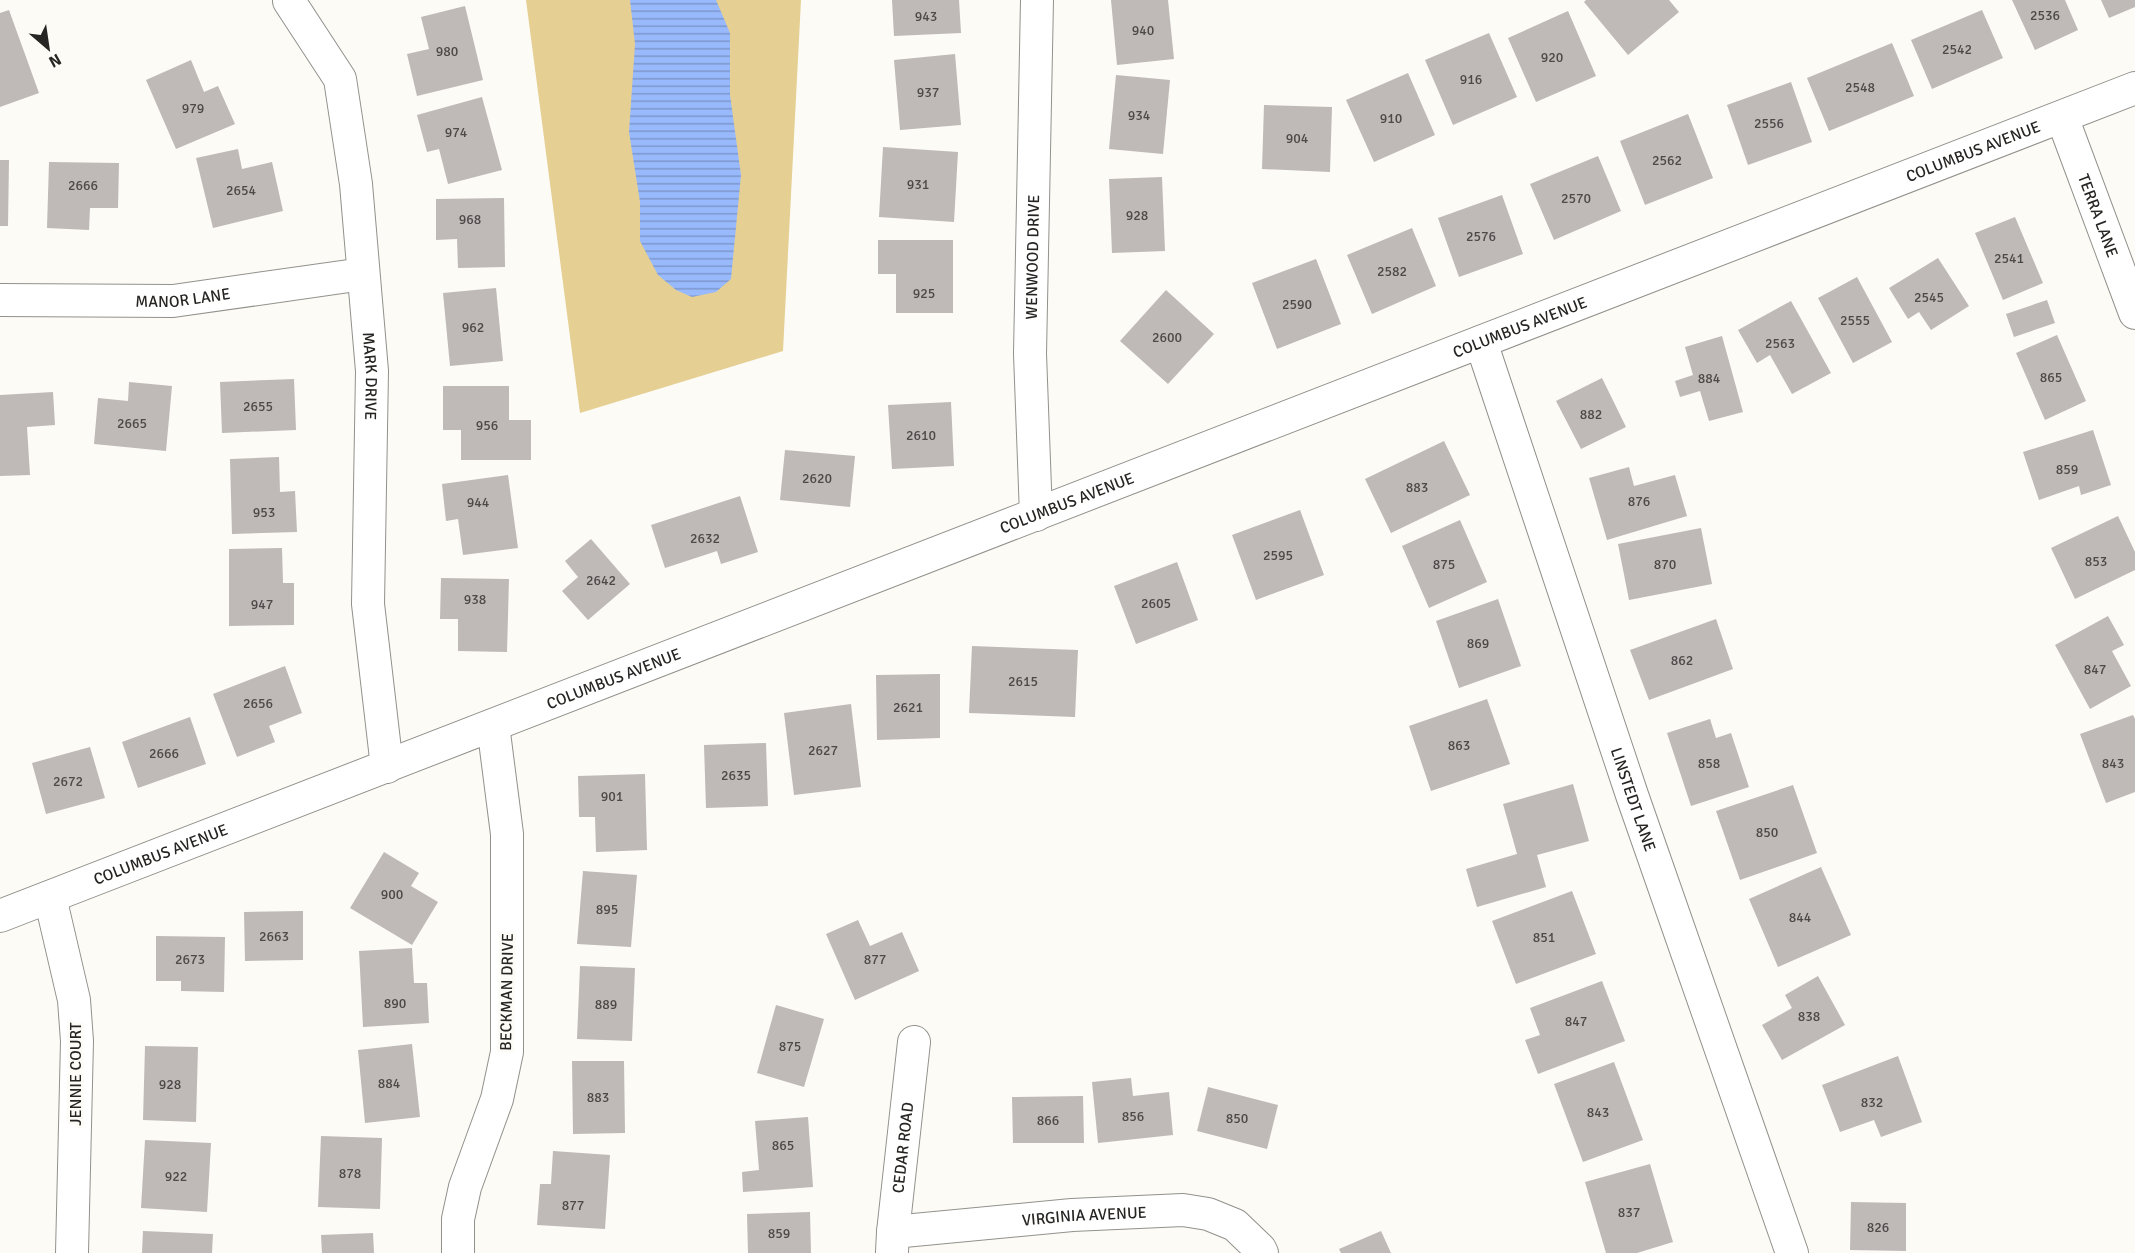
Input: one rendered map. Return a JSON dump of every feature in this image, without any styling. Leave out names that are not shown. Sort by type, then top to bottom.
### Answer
[{"type":"street","name":"WENWOOD DRIVE","points":[[1036,514],[1030,354],[1037,0]]},
{"type":"street","name":"MARK DRIVE","points":[[289,1],[340,79],[356,184],[372,371],[368,604],[387,767]]},
{"type":"street","name":"COLUMBUS AVENUE","points":[[0,916],[2135,88]]},
{"type":"street","name":"TERRA LANE","points":[[2062,117],[2135,313]]},
{"type":"street","name":"MANOR LANE","points":[[0,300],[173,301],[363,274]]},
{"type":"street","name":"LINSTEDT LANE","points":[[1481,342],[1632,795],[1792,1253]]},
{"type":"street","name":"BECKMAN DRIVE","points":[[458,1253],[458,1219],[465,1187],[497,1099],[507,1052],[507,834],[493,725]]},
{"type":"street","name":"JENNIE COURT","points":[[50,897],[74,1000],[77,1041],[72,1253]]},
{"type":"street","name":"CEDAR ROAD","points":[[892,1243],[914,1042]]},
{"type":"street","name":"VIRGINIA AVENUE","points":[[892,1243],[1072,1215],[1183,1210],[1208,1214],[1235,1225],[1262,1253]]},
{"type":"shaded area","points":[[526,0],[801,0],[783,351],[580,413]]},
{"type":"water","points":[[630,0],[716,0],[730,33],[730,95],[741,175],[731,279],[716,292],[692,297],[676,290],[658,275],[640,241],[640,202],[629,132],[635,44]]},
{"type":"building","points":[[892,0],[959,0],[961,33],[894,36]]},
{"type":"building","points":[[1111,0],[1168,0],[1174,59],[1117,65]]},
{"type":"building","points":[[1586,0],[1669,0],[1679,12],[1628,55],[1584,2]]},
{"type":"building","points":[[2012,0],[2065,0],[2078,30],[2035,50]]},
{"type":"building","points":[[2101,0],[2135,0],[2135,7],[2109,18]]},
{"type":"building","points":[[465,6],[483,80],[417,96],[407,54],[429,49],[421,17]]},
{"type":"building","points":[[9,10],[39,93],[0,107],[0,13]]},
{"type":"building","points":[[1982,10],[2003,58],[1932,89],[1911,40]]},
{"type":"building","points":[[1568,11],[1596,76],[1536,102],[1508,38]]},
{"type":"building","points":[[1489,33],[1517,97],[1453,125],[1425,60]]},
{"type":"building","points":[[1892,43],[1914,96],[1829,131],[1807,78]]},
{"type":"building","points":[[955,54],[961,125],[900,130],[894,60]]},
{"type":"building","points":[[191,60],[204,92],[218,86],[235,124],[176,149],[146,80]]},
{"type":"building","points":[[1408,73],[1435,135],[1374,162],[1346,100]]},
{"type":"building","points":[[1116,75],[1170,80],[1163,154],[1109,149]]},
{"type":"building","points":[[1791,82],[1812,142],[1748,165],[1727,105]]},
{"type":"building","points":[[482,97],[502,170],[448,184],[439,149],[427,152],[417,115]]},
{"type":"building","points":[[1264,105],[1332,107],[1330,172],[1262,169]]},
{"type":"building","points":[[1688,114],[1713,178],[1645,205],[1620,141]]},
{"type":"building","points":[[883,147],[958,152],[954,222],[879,217]]},
{"type":"building","points":[[238,149],[242,169],[272,162],[283,211],[213,228],[196,158]]},
{"type":"building","points":[[1598,156],[1621,211],[1554,240],[1530,184]]},
{"type":"building","points":[[0,160],[9,160],[8,226],[0,226]]},
{"type":"building","points":[[49,162],[119,163],[118,208],[90,208],[89,230],[47,228]]},
{"type":"building","points":[[1162,177],[1165,251],[1112,253],[1109,179]]},
{"type":"building","points":[[1502,195],[1523,254],[1459,277],[1438,218]]},
{"type":"building","points":[[504,198],[505,267],[458,268],[457,239],[436,240],[436,199]]},
{"type":"building","points":[[2015,217],[2043,283],[2003,300],[1975,233]]},
{"type":"building","points":[[1412,228],[1436,286],[1372,314],[1347,255]]},
{"type":"building","points":[[878,240],[953,240],[953,313],[896,313],[896,274],[878,274]]},
{"type":"building","points":[[1938,258],[1969,306],[1931,330],[1919,312],[1908,319],[1889,288]]},
{"type":"building","points":[[1316,259],[1341,324],[1277,349],[1252,283]]},
{"type":"building","points":[[1857,277],[1892,342],[1853,363],[1818,298]]},
{"type":"building","points":[[496,288],[503,361],[450,366],[443,293]]},
{"type":"building","points":[[1166,290],[1214,334],[1168,384],[1120,341]]},
{"type":"building","points":[[2047,300],[2055,323],[2014,337],[2006,314]]},
{"type":"building","points":[[1791,301],[1831,373],[1792,394],[1770,355],[1757,363],[1738,330]]},
{"type":"building","points":[[2057,335],[2086,401],[2045,420],[2016,353]]},
{"type":"building","points":[[1722,336],[1743,412],[1709,421],[1700,391],[1680,397],[1675,381],[1693,375],[1685,347]]},
{"type":"building","points":[[1602,378],[1626,427],[1581,449],[1556,401]]},
{"type":"building","points":[[294,379],[296,430],[222,433],[220,382]]},
{"type":"building","points":[[129,382],[172,386],[166,451],[94,444],[98,398],[128,401]]},
{"type":"building","points":[[443,386],[509,386],[509,420],[531,420],[531,460],[461,460],[461,430],[443,430]]},
{"type":"building","points":[[53,392],[55,425],[27,427],[30,475],[0,476],[0,395]]},
{"type":"building","points":[[951,402],[954,466],[892,469],[888,405]]},
{"type":"building","points":[[2093,430],[2111,485],[2081,495],[2079,486],[2039,500],[2023,452]]},
{"type":"building","points":[[1444,441],[1470,495],[1391,533],[1365,479]]},
{"type":"building","points":[[785,450],[855,456],[850,507],[780,500]]},
{"type":"building","points":[[279,457],[280,492],[295,491],[297,532],[232,534],[230,459]]},
{"type":"building","points":[[1629,467],[1634,486],[1675,475],[1687,516],[1607,540],[1589,478]]},
{"type":"building","points":[[508,475],[518,548],[463,555],[458,519],[446,521],[442,484]]},
{"type":"building","points":[[740,496],[758,552],[721,564],[717,551],[665,568],[651,525]]},
{"type":"building","points":[[1300,510],[1324,575],[1256,600],[1232,535]]},
{"type":"building","points":[[2118,516],[2135,552],[2135,570],[2075,599],[2051,548]]},
{"type":"building","points":[[1460,520],[1487,582],[1429,608],[1402,546]]},
{"type":"building","points":[[1701,528],[1712,584],[1629,600],[1618,544]]},
{"type":"building","points":[[591,539],[630,584],[588,620],[562,591],[578,577],[565,561]]},
{"type":"building","points":[[282,548],[283,583],[294,583],[294,625],[229,626],[229,549]]},
{"type":"building","points":[[1177,562],[1198,620],[1136,644],[1114,586]]},
{"type":"building","points":[[441,578],[509,579],[507,652],[458,651],[458,619],[440,619]]},
{"type":"building","points":[[1498,599],[1521,666],[1459,688],[1436,621]]},
{"type":"building","points":[[2108,616],[2124,645],[2112,651],[2131,686],[2090,709],[2055,645]]},
{"type":"building","points":[[1716,619],[1733,669],[1649,700],[1630,650]]},
{"type":"building","points":[[972,646],[1078,650],[1075,717],[969,713]]},
{"type":"building","points":[[285,666],[302,713],[269,726],[275,742],[237,757],[213,694]]},
{"type":"building","points":[[940,674],[940,738],[877,740],[876,675]]},
{"type":"building","points":[[1487,699],[1510,764],[1431,791],[1409,726]]},
{"type":"building","points":[[851,704],[861,787],[794,795],[784,713]]},
{"type":"building","points":[[2133,715],[2135,719],[2135,792],[2106,803],[2080,734]]},
{"type":"building","points":[[190,717],[206,764],[138,788],[122,742]]},
{"type":"building","points":[[1710,719],[1716,738],[1731,733],[1749,787],[1691,806],[1667,733]]},
{"type":"building","points":[[766,743],[768,806],[706,808],[704,745]]},
{"type":"building","points":[[90,747],[105,798],[46,814],[32,763]]},
{"type":"building","points":[[645,774],[647,850],[596,852],[595,817],[579,817],[578,776]]},
{"type":"building","points":[[1573,784],[1589,841],[1537,855],[1546,887],[1477,907],[1466,869],[1517,854],[1503,804]]},
{"type":"building","points":[[1793,785],[1817,853],[1740,880],[1716,811]]},
{"type":"building","points":[[384,852],[419,873],[411,886],[438,902],[412,945],[350,908]]},
{"type":"building","points":[[1821,867],[1851,935],[1778,967],[1749,899]]},
{"type":"building","points":[[583,871],[637,875],[631,947],[577,944]]},
{"type":"building","points":[[1572,891],[1596,954],[1516,984],[1492,921]]},
{"type":"building","points":[[303,911],[303,960],[245,961],[244,912]]},
{"type":"building","points":[[858,920],[870,946],[902,932],[919,971],[855,1000],[826,934]]},
{"type":"building","points":[[156,936],[225,937],[224,992],[181,991],[181,981],[156,981]]},
{"type":"building","points":[[412,948],[414,983],[427,983],[429,1023],[363,1027],[359,951]]},
{"type":"building","points":[[580,966],[635,968],[632,1041],[577,1039]]},
{"type":"building","points":[[1818,976],[1845,1025],[1782,1060],[1762,1025],[1792,1008],[1785,995]]},
{"type":"building","points":[[1602,981],[1625,1041],[1538,1074],[1525,1040],[1540,1035],[1530,1008]]},
{"type":"building","points":[[776,1005],[824,1019],[804,1087],[757,1073]]},
{"type":"building","points":[[412,1044],[420,1117],[365,1123],[358,1050]]},
{"type":"building","points":[[145,1046],[198,1047],[196,1122],[143,1120]]},
{"type":"building","points":[[1898,1056],[1922,1122],[1881,1137],[1874,1120],[1840,1132],[1822,1085]]},
{"type":"building","points":[[572,1061],[624,1061],[625,1133],[573,1134]]},
{"type":"building","points":[[1614,1062],[1643,1140],[1583,1162],[1554,1084]]},
{"type":"building","points":[[1131,1078],[1133,1096],[1169,1092],[1173,1135],[1098,1143],[1092,1082]]},
{"type":"building","points":[[1208,1087],[1278,1105],[1267,1149],[1197,1131]]},
{"type":"building","points":[[1083,1096],[1084,1143],[1013,1143],[1012,1097]]},
{"type":"building","points":[[808,1117],[813,1187],[743,1192],[742,1172],[759,1170],[755,1121]]},
{"type":"building","points":[[321,1136],[382,1138],[380,1209],[318,1207]]},
{"type":"building","points":[[145,1140],[211,1143],[207,1212],[141,1208]]},
{"type":"building","points":[[553,1151],[610,1155],[605,1229],[537,1225],[540,1184],[551,1184]]},
{"type":"building","points":[[1650,1164],[1673,1242],[1637,1253],[1606,1253],[1585,1182]]},
{"type":"building","points":[[1851,1202],[1906,1203],[1906,1251],[1850,1250]]},
{"type":"building","points":[[810,1212],[811,1253],[748,1253],[747,1214]]},
{"type":"building","points":[[143,1231],[213,1234],[212,1253],[142,1253]]},
{"type":"building","points":[[1381,1231],[1391,1253],[1341,1253],[1339,1249]]},
{"type":"building","points":[[373,1233],[374,1253],[322,1253],[321,1235]]}]
